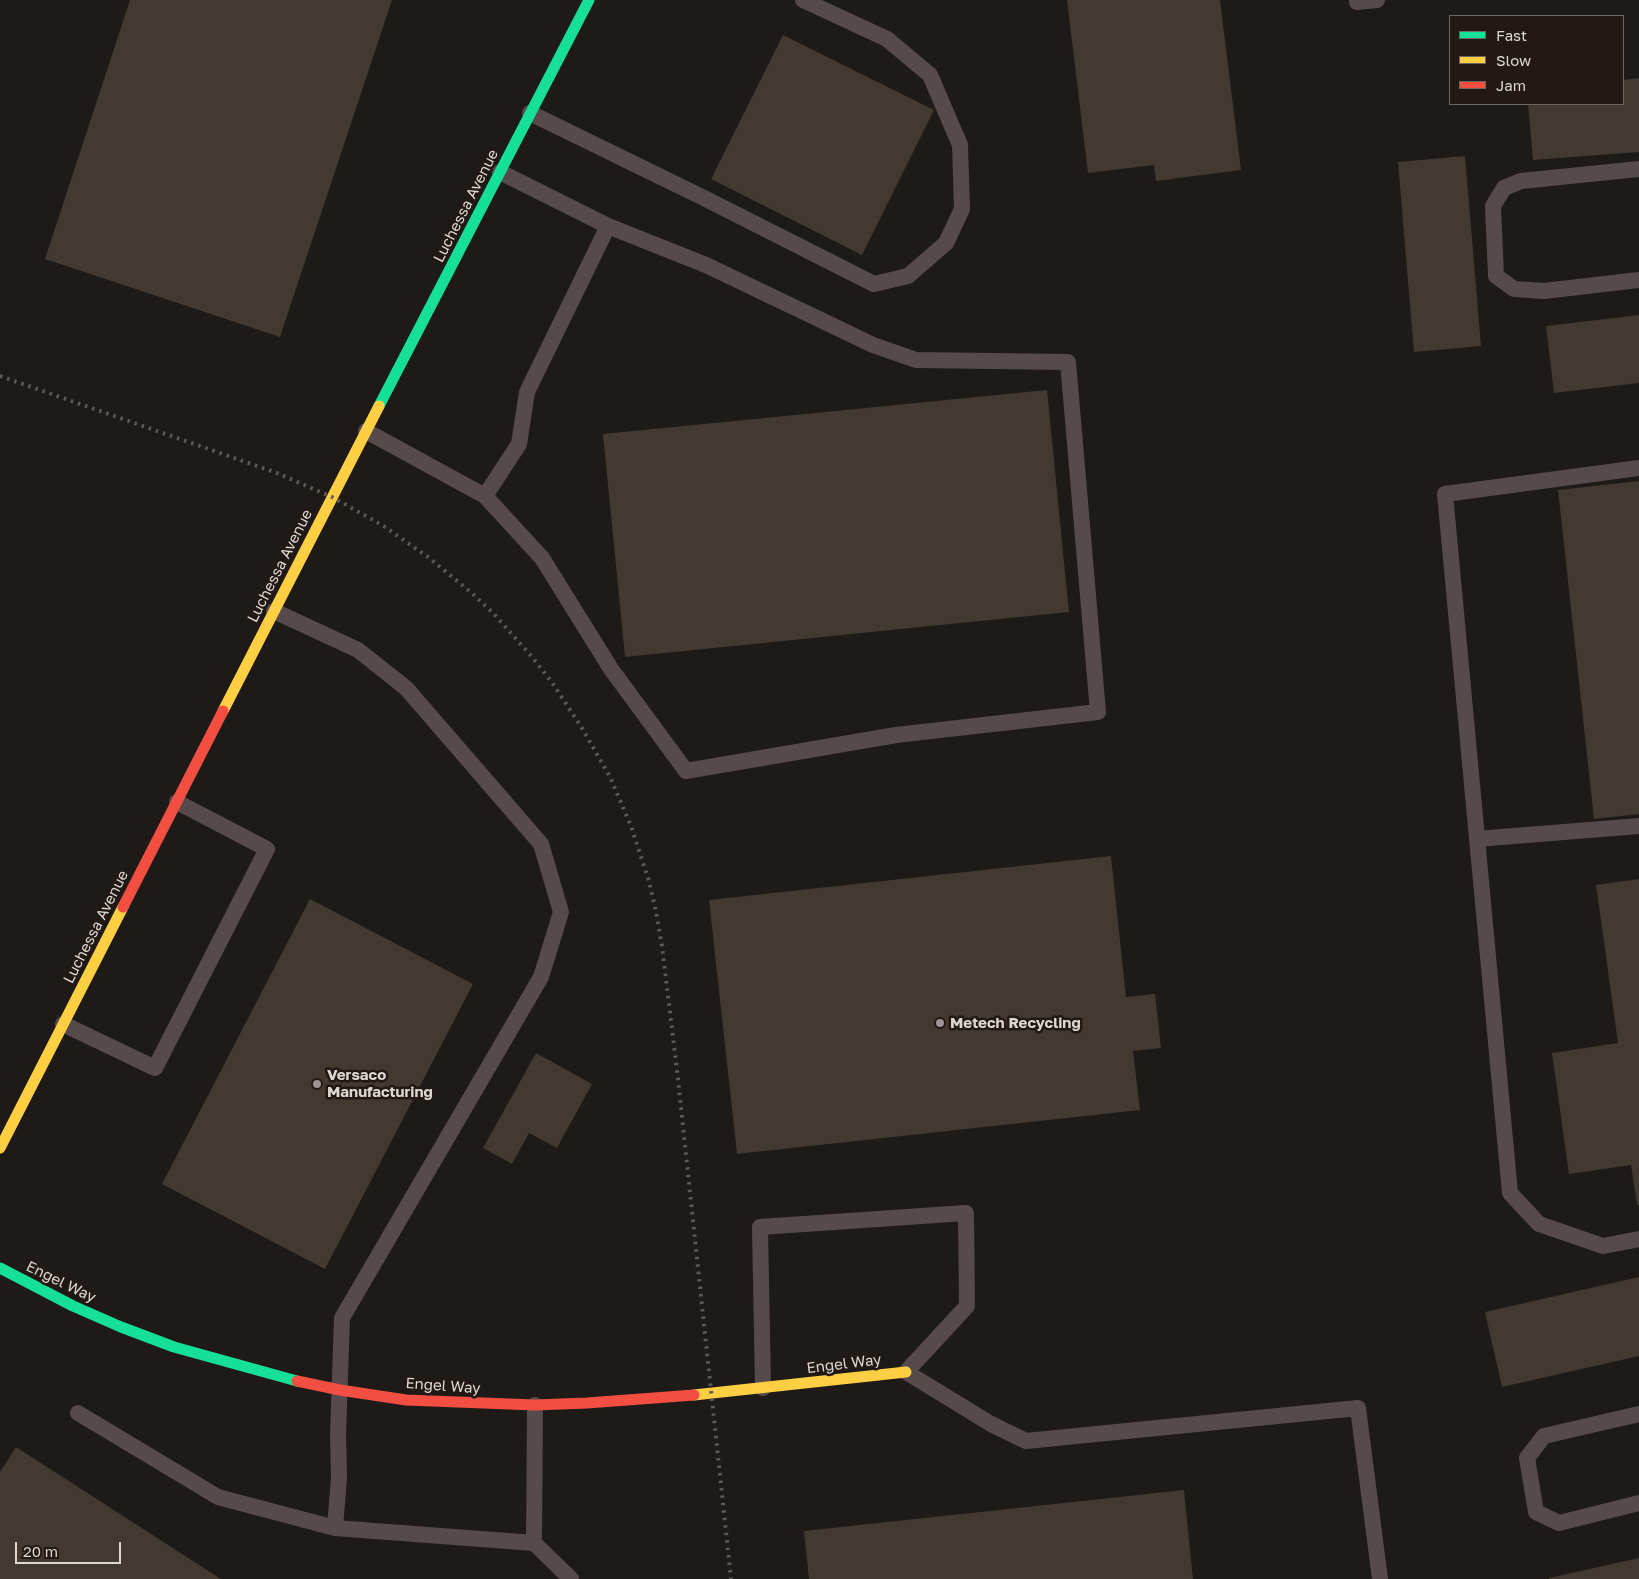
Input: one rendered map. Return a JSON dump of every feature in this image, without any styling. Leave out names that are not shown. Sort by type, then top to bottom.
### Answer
[{"type":"street","name":"Luchessa Avenue","points":[[0,1148],[366,431],[589,0]]},
{"type":"street","name":"Engel Way","points":[[0,1268],[73,1306],[174,1347],[285,1378],[340,1390],[406,1400],[535,1405],[643,1400],[906,1372]]},
{"type":"lane","points":[[530,114],[874,284],[908,276],[946,243],[962,209],[960,145],[930,75],[887,39],[803,0]]},
{"type":"lane","points":[[1357,0],[1357,2],[1377,0]]},
{"type":"lane","points":[[1639,169],[1521,181],[1504,188],[1493,206],[1496,276],[1514,289],[1544,291],[1639,280]]},
{"type":"lane","points":[[366,431],[485,496],[542,558],[611,669],[686,771],[896,735],[1098,712],[1068,362],[916,360],[873,345],[706,265],[608,226],[500,172]]},
{"type":"lane","points":[[485,496],[519,444],[528,392],[608,226]]},
{"type":"lane","points":[[1639,468],[1445,494],[1510,1193],[1539,1224],[1603,1246],[1639,1239]]},
{"type":"lane","points":[[274,611],[358,650],[406,688],[541,844],[561,912],[540,977],[342,1318],[338,1436],[339,1478],[335,1528]]},
{"type":"lane","points":[[63,1024],[155,1068],[267,849],[177,802]]},
{"type":"lane","points":[[1477,839],[1639,826]]},
{"type":"lane","points":[[763,1388],[760,1227],[966,1213],[967,1306],[906,1372],[991,1424],[1026,1440],[1358,1408],[1380,1579]]},
{"type":"lane","points":[[534,1543],[535,1405]]},
{"type":"lane","points":[[78,1413],[218,1497],[335,1528],[534,1543],[571,1579]]},
{"type":"lane","points":[[1639,1414],[1544,1436],[1527,1458],[1536,1512],[1559,1523],[1639,1504]]},
{"type":"building","points":[[130,0],[392,0],[280,337],[45,259]]},
{"type":"building","points":[[1067,0],[1220,0],[1241,170],[1156,181],[1154,165],[1088,173]]},
{"type":"building","points":[[783,35],[934,110],[862,255],[711,179]]},
{"type":"building","points":[[1639,78],[1639,152],[1533,160],[1528,105],[1624,105],[1624,80]]},
{"type":"building","points":[[1465,156],[1481,346],[1414,352],[1398,162]]},
{"type":"building","points":[[1639,315],[1639,383],[1554,393],[1546,326]]},
{"type":"building","points":[[1047,390],[1069,612],[625,657],[603,434]]},
{"type":"building","points":[[1639,481],[1639,814],[1594,819],[1558,490]]},
{"type":"building","name":"Metech Recycling","points":[[1111,856],[1126,997],[1155,994],[1161,1048],[1133,1051],[1140,1110],[737,1154],[709,900]]},
{"type":"building","points":[[1639,879],[1639,1205],[1637,1205],[1631,1165],[1569,1174],[1552,1053],[1618,1043],[1596,885]]},
{"type":"building","name":"Versaco Manufacturing","points":[[310,899],[473,984],[325,1269],[162,1184]]},
{"type":"building","points":[[536,1053],[592,1084],[557,1148],[529,1133],[512,1164],[483,1148]]},
{"type":"building","points":[[1639,1277],[1639,1356],[1502,1387],[1485,1312]]},
{"type":"building","points":[[16,1447],[221,1579],[0,1579],[0,1472]]},
{"type":"building","points":[[1184,1490],[1193,1579],[809,1579],[804,1531]]},
{"type":"building","points":[[1639,1558],[1639,1579],[1549,1578]]},
{"type":"railway","points":[[0,376],[277,473],[332,497],[382,525],[428,557],[494,614],[551,681],[582,728],[610,777],[631,826],[649,881],[662,946],[731,1579]]},
{"type":"traffic: fast","points":[[379,406],[589,0]]},
{"type":"traffic: fast","points":[[0,1268],[73,1306],[121,1327],[174,1347],[297,1381]]},
{"type":"traffic: slow","points":[[223,711],[379,406]]},
{"type":"traffic: slow","points":[[0,1148],[123,907]]},
{"type":"traffic: slow","points":[[694,1395],[906,1372]]},
{"type":"traffic: jam","points":[[123,907],[223,711]]},
{"type":"traffic: jam","points":[[297,1381],[406,1400],[535,1405],[694,1395]]},
{"type":"place","name":"Metech Recycling","points":[[940,1023]]},
{"type":"place","name":"Versaco Manufacturing","points":[[317,1084]]}]
